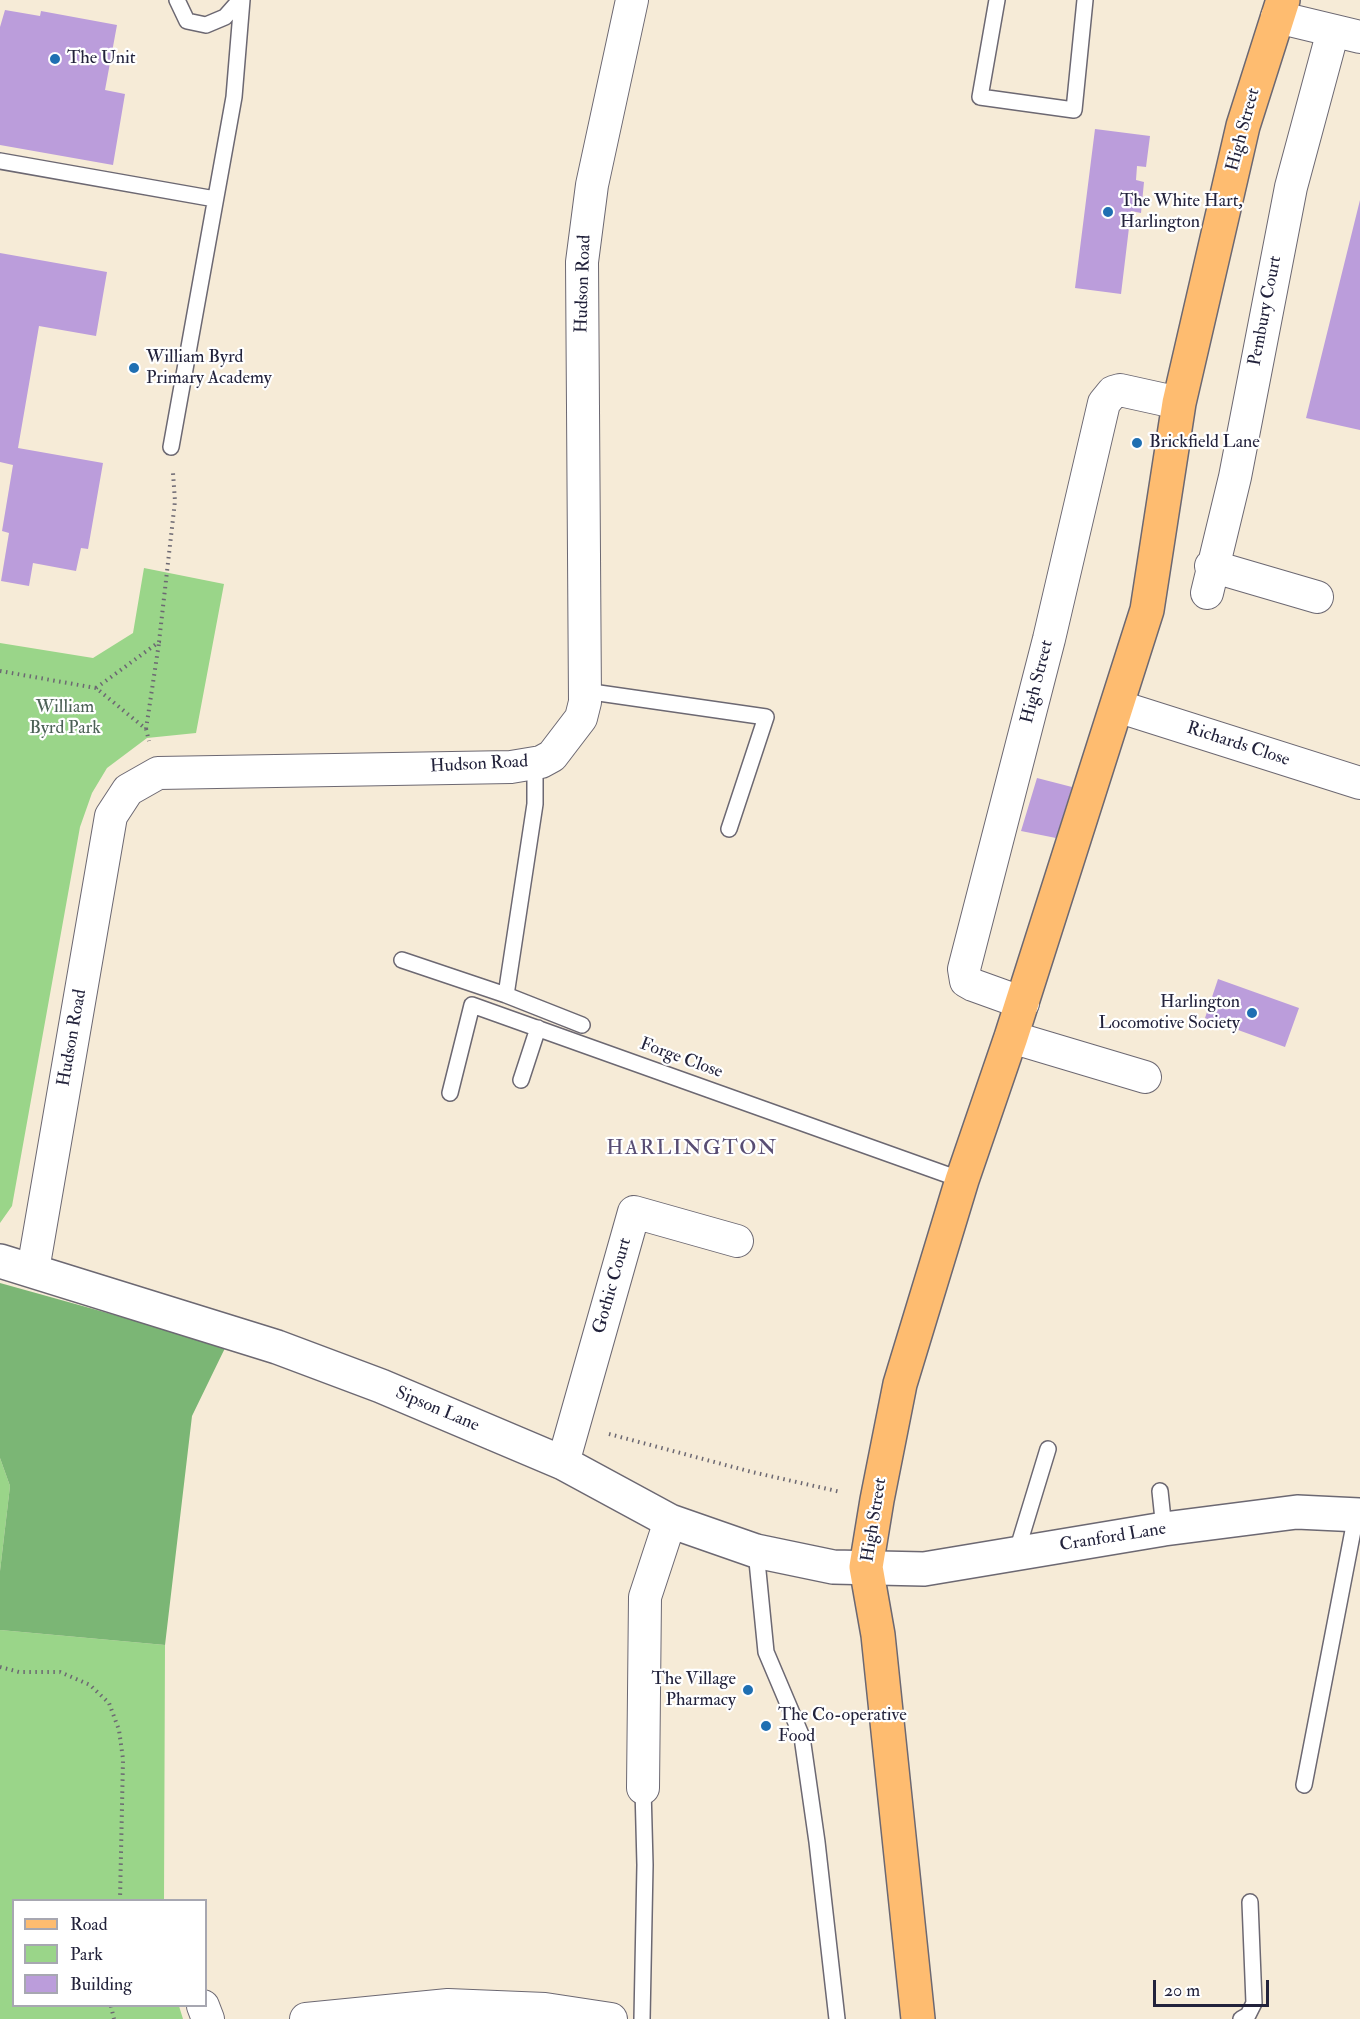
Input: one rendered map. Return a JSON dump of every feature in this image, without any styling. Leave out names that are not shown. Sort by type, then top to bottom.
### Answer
[{"type":"main road","name":"High Street","points":[[918,2019],[878,1635],[866,1567],[877,1500],[900,1384],[962,1180],[1023,1003],[1148,610],[1179,403],[1243,126],[1280,8]]},
{"type":"street","name":"Hudson Road","points":[[33,1269],[111,816],[128,790],[158,773],[511,767],[535,763],[552,756],[577,728],[585,702],[582,262],[592,186],[632,0]]},
{"type":"street","points":[[1280,8],[1347,34]]},
{"type":"street","name":"Pembury Court","points":[[1317,597],[1209,580],[1235,477],[1291,187],[1347,34]]},
{"type":"street","name":"High Street","points":[[1023,1003],[966,981],[964,969],[1047,650],[1104,403],[1113,392],[1120,390],[1179,403]]},
{"type":"street","name":"Richards Close","points":[[1117,706],[1360,783]]},
{"type":"street","points":[[1011,1038],[1145,1077]]},
{"type":"street","name":"Gothic Court","points":[[563,1464],[634,1212],[737,1241]]},
{"type":"street","name":"Sipson Lane","points":[[0,1261],[33,1269],[277,1347],[381,1386],[563,1464],[670,1521],[756,1551],[833,1567],[866,1567]]},
{"type":"street","name":"Cranford Lane","points":[[866,1567],[924,1569],[1164,1529],[1297,1512],[1358,1515]]},
{"type":"street","points":[[643,1788],[645,1597],[670,1521]]},
{"type":"street","points":[[306,2019],[448,2005],[545,2009],[610,2019]]},
{"type":"lane","points":[[177,0],[188,21],[206,25],[225,17],[241,0]]},
{"type":"lane","points":[[171,447],[234,97],[241,0]]},
{"type":"lane","points":[[997,0],[980,97],[1074,110],[1085,0]]},
{"type":"lane","points":[[0,161],[215,199]]},
{"type":"lane","points":[[585,691],[766,717],[729,829]]},
{"type":"lane","points":[[506,995],[536,804],[535,763]]},
{"type":"lane","points":[[402,960],[506,995],[582,1025]]},
{"type":"lane","name":"Forge Close","points":[[450,1093],[471,1005],[962,1180]]},
{"type":"lane","points":[[521,1080],[538,1028]]},
{"type":"lane","points":[[1016,1554],[1048,1449]]},
{"type":"lane","points":[[1160,1491],[1164,1529]]},
{"type":"lane","points":[[1304,1785],[1358,1515]]},
{"type":"lane","points":[[756,1551],[766,1652],[802,1737],[817,1842],[837,2019]]},
{"type":"lane","points":[[642,2019],[645,1865],[643,1788]]},
{"type":"lane","points":[[1241,2019],[1248,2015],[1254,2003],[1250,1902]]},
{"type":"path","points":[[158,773],[146,729],[159,642],[175,501],[171,447]]},
{"type":"path","points":[[96,688],[159,642]]},
{"type":"path","points":[[0,671],[96,688],[146,729]]},
{"type":"path","points":[[574,1425],[752,1472],[877,1500]]},
{"type":"path","points":[[0,1667],[19,1672],[60,1672],[90,1685],[109,1703],[119,1730],[123,1759],[120,1899]]},
{"type":"green space","name":"William Byrd Park","points":[[144,568],[224,584],[196,733],[147,738],[107,768],[92,793],[80,827],[12,1206],[0,1223],[0,643],[93,658],[133,633]]},
{"type":"green space","points":[[0,1283],[226,1346],[192,1416],[165,1645],[0,1630],[0,1571],[10,1486],[0,1458]]},
{"type":"green space","points":[[0,1458],[10,1486],[0,1571]]},
{"type":"green space","points":[[0,1630],[165,1645],[164,1899],[12,1899],[12,2007],[179,2007],[183,2019],[0,2019]]},
{"type":"building","name":"The Unit","points":[[5,10],[40,16],[41,11],[117,25],[105,90],[125,94],[113,165],[0,145],[0,27]]},
{"type":"building","name":"The White Hart, Harlington","points":[[1095,129],[1150,136],[1146,167],[1137,166],[1136,180],[1144,182],[1141,213],[1131,211],[1121,294],[1075,288]]},
{"type":"building","points":[[1360,200],[1360,430],[1306,418]]},
{"type":"building","points":[[0,253],[107,272],[96,336],[39,326],[18,448],[103,463],[88,549],[81,548],[76,571],[33,563],[29,586],[1,581],[9,533],[2,531],[13,465],[0,462]]},
{"type":"building","points":[[1037,778],[1072,787],[1056,838],[1021,831]]},
{"type":"building","name":"Harlington Locomotive Society","points":[[1218,979],[1299,1008],[1285,1047],[1205,1018]]},
{"type":"place","name":"The Unit","points":[[55,59]]},
{"type":"place","name":"The White Hart, Harlington","points":[[1108,212]]},
{"type":"place","name":"William Byrd Primary Academy","points":[[134,368]]},
{"type":"place","name":"Brickfield Lane","points":[[1137,443]]},
{"type":"place","name":"Harlington Locomotive Society","points":[[1252,1013]]},
{"type":"place","name":"The Village Pharmacy","points":[[748,1690]]},
{"type":"place","name":"The Co-operative Food","points":[[766,1726]]},
{"type":"district","name":"HARLINGTON","points":[[692,1149]]}]
